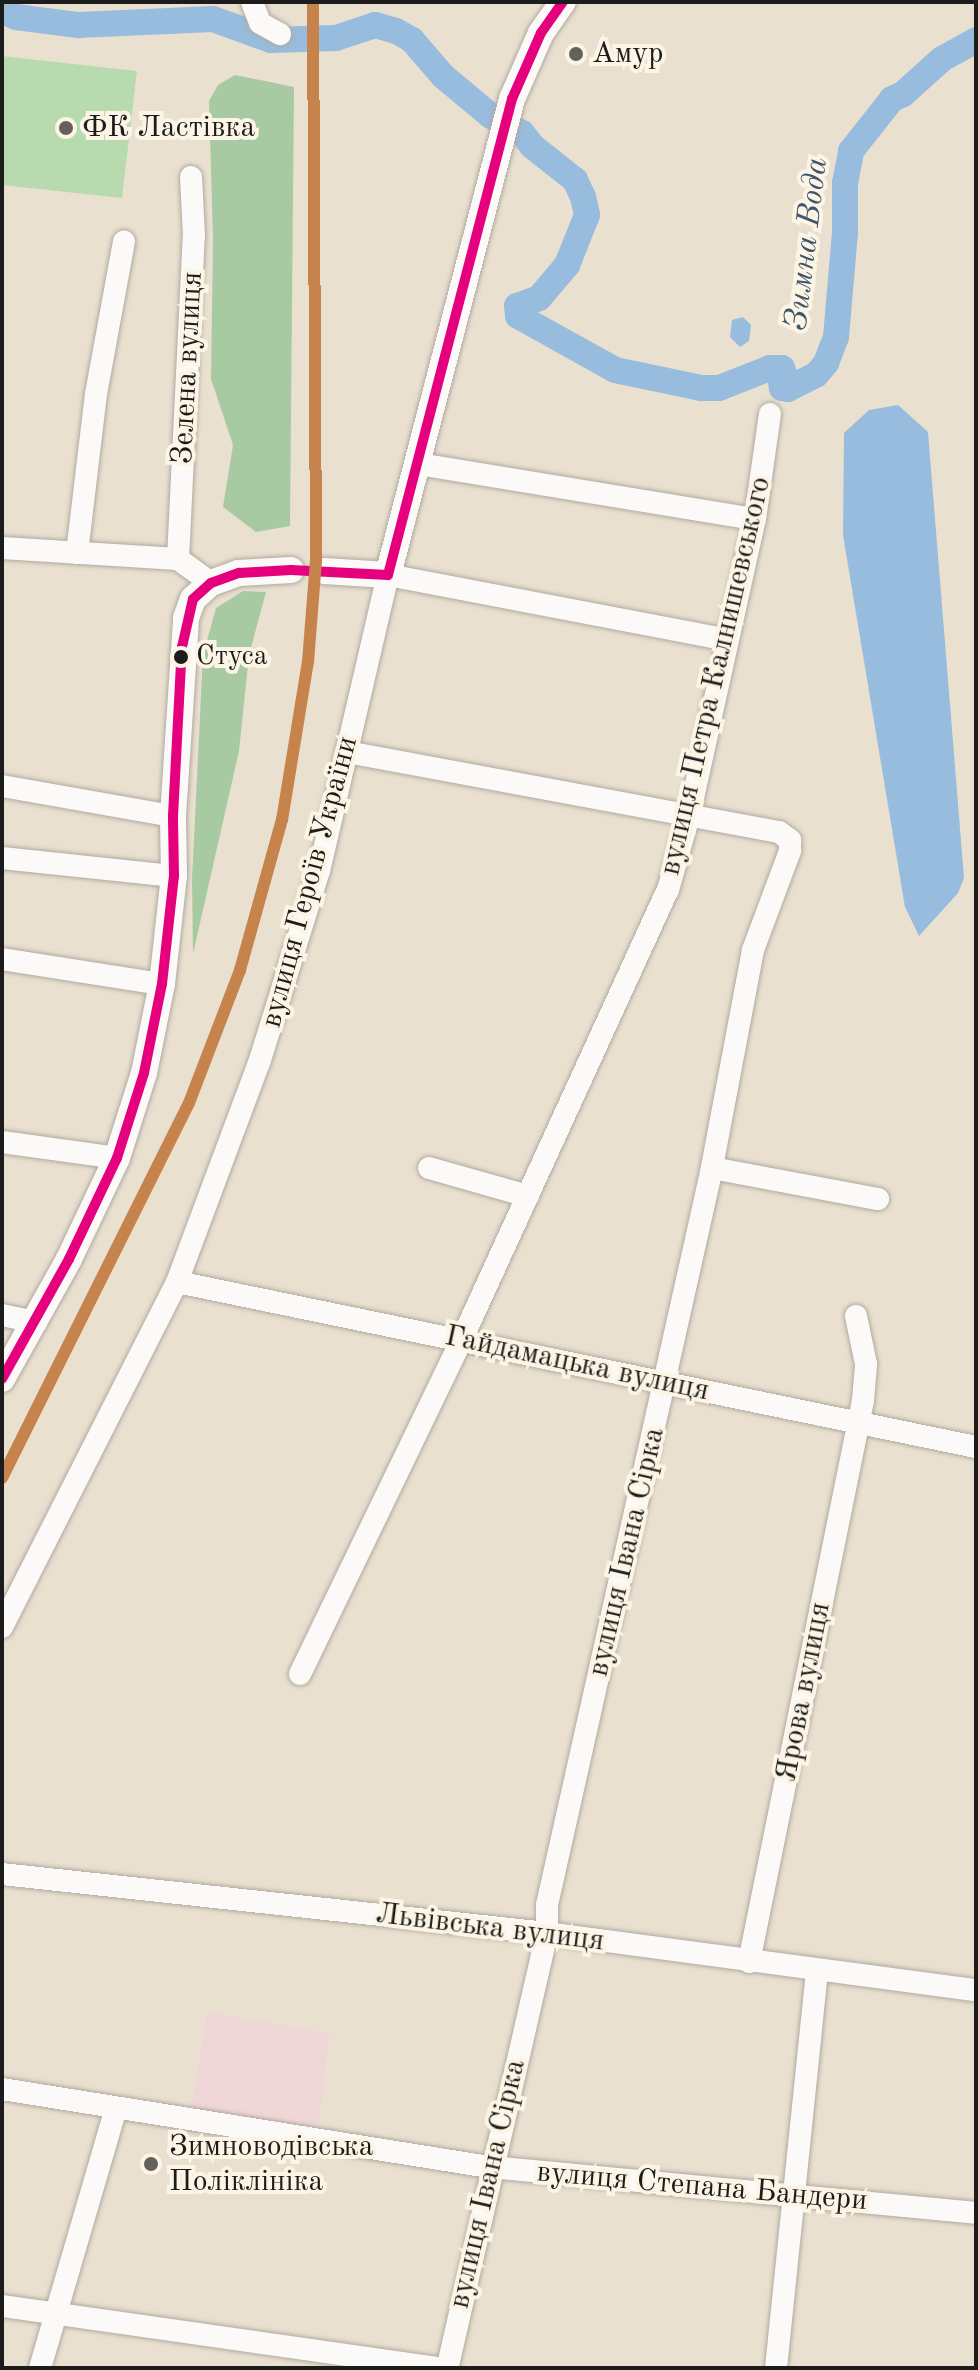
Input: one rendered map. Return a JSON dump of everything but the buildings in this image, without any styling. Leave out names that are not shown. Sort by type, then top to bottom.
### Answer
[{"type":"main road","name":"вулиця Героїв України","points":[[388,575],[512,99],[541,33],[563,2]]},
{"type":"main road","points":[[2,1379],[36,1322],[117,1158],[144,1073],[162,984],[174,876],[173,816],[186,618],[193,599],[211,583],[239,573],[291,570]]},
{"type":"main road","points":[[324,571],[388,575]]},
{"type":"street","points":[[252,2],[260,23],[280,34]]},
{"type":"street","name":"Зелена вулиця","points":[[178,559],[194,236],[191,177]]},
{"type":"street","points":[[77,553],[96,394],[124,242]]},
{"type":"street","name":"вулиця Петра Калнишевського","points":[[300,1674],[462,1339],[668,890],[689,816],[755,519],[770,414]]},
{"type":"street","points":[[418,464],[755,519]]},
{"type":"street","points":[[2,548],[178,559],[211,583]]},
{"type":"street","points":[[388,575],[728,640]]},
{"type":"street","name":"вулиця Героїв України","points":[[2,1627],[177,1282],[260,1060],[319,871],[388,575]]},
{"type":"street","points":[[347,752],[689,816]]},
{"type":"street","points":[[2,786],[173,816]]},
{"type":"street","name":"вулиця Івана Сірка","points":[[447,2368],[547,1933],[547,1905],[712,1168],[753,950],[790,851],[790,840],[779,832],[689,816]]},
{"type":"street","points":[[2,858],[174,876]]},
{"type":"street","points":[[2,959],[162,984]]},
{"type":"street","points":[[2,1142],[117,1158]]},
{"type":"street","points":[[429,1168],[528,1196]]},
{"type":"street","points":[[712,1168],[878,1199]]},
{"type":"street","name":"Гайдамацька вулиця","points":[[177,1282],[976,1447]]},
{"type":"street","points":[[2,1315],[36,1322]]},
{"type":"street","name":"Ярова вулиця","points":[[749,1962],[859,1423],[866,1364],[856,1316]]},
{"type":"street","name":"Львівська вулиця","points":[[2,1874],[547,1933],[817,1972],[976,1990]]},
{"type":"street","points":[[776,2368],[817,1972]]},
{"type":"street","name":"вулиця Степана Бандери","points":[[2,2089],[491,2167],[976,2213]]},
{"type":"street","points":[[40,2368],[116,2108]]},
{"type":"street","points":[[2,2306],[435,2368]]},
{"type":"shaded area","points":[[207,2012],[330,2033],[318,2133],[190,2112]]},
{"type":"green space","name":"ФК Ластівка","points":[[2,56],[137,71],[122,198],[2,185]]},
{"type":"green space","points":[[235,75],[294,87],[290,526],[256,532],[223,507],[233,445],[211,379],[213,239],[209,101],[218,85]]},
{"type":"green space","points":[[243,591],[266,592],[249,655],[239,751],[193,954],[192,879],[203,655],[216,608]]},
{"type":"water","points":[[743,317],[751,325],[749,341],[740,347],[730,337],[732,320]]},
{"type":"water","points":[[898,405],[928,432],[964,878],[958,893],[919,936],[905,907],[843,535],[844,433],[869,410]]},
{"type":"waterway","name":"Зимна Вода","points":[[2,11],[16,17],[78,25],[213,19],[271,40],[336,38],[375,25],[396,31],[412,40],[443,76],[491,116],[522,133],[532,146],[575,180],[583,197],[587,215],[567,265],[539,298],[517,306],[518,316],[615,370],[701,388],[719,388],[770,368],[782,368],[782,388],[788,389],[816,375],[826,363],[836,337],[845,233],[845,183],[851,151],[892,99],[903,94],[942,59],[976,40]]},
{"type":"transit line","points":[[2,1478],[189,1103],[240,970],[282,820],[308,662],[316,561],[313,2]]},
{"type":"transit line","points":[[388,575],[512,99],[541,33],[563,2]]},
{"type":"transit line","points":[[2,1379],[69,1259],[117,1158],[144,1073],[162,984],[174,876],[173,816],[182,647],[193,599],[211,583],[239,573],[291,570],[388,575]]},
{"type":"place","name":"Амур","points":[[576,54]]},
{"type":"place","name":"ФК Ластівка","points":[[66,128]]},
{"type":"place","name":"Стуса","points":[[181,657]]},
{"type":"place","name":"Зимноводівська Поліклініка","points":[[151,2164]]}]
